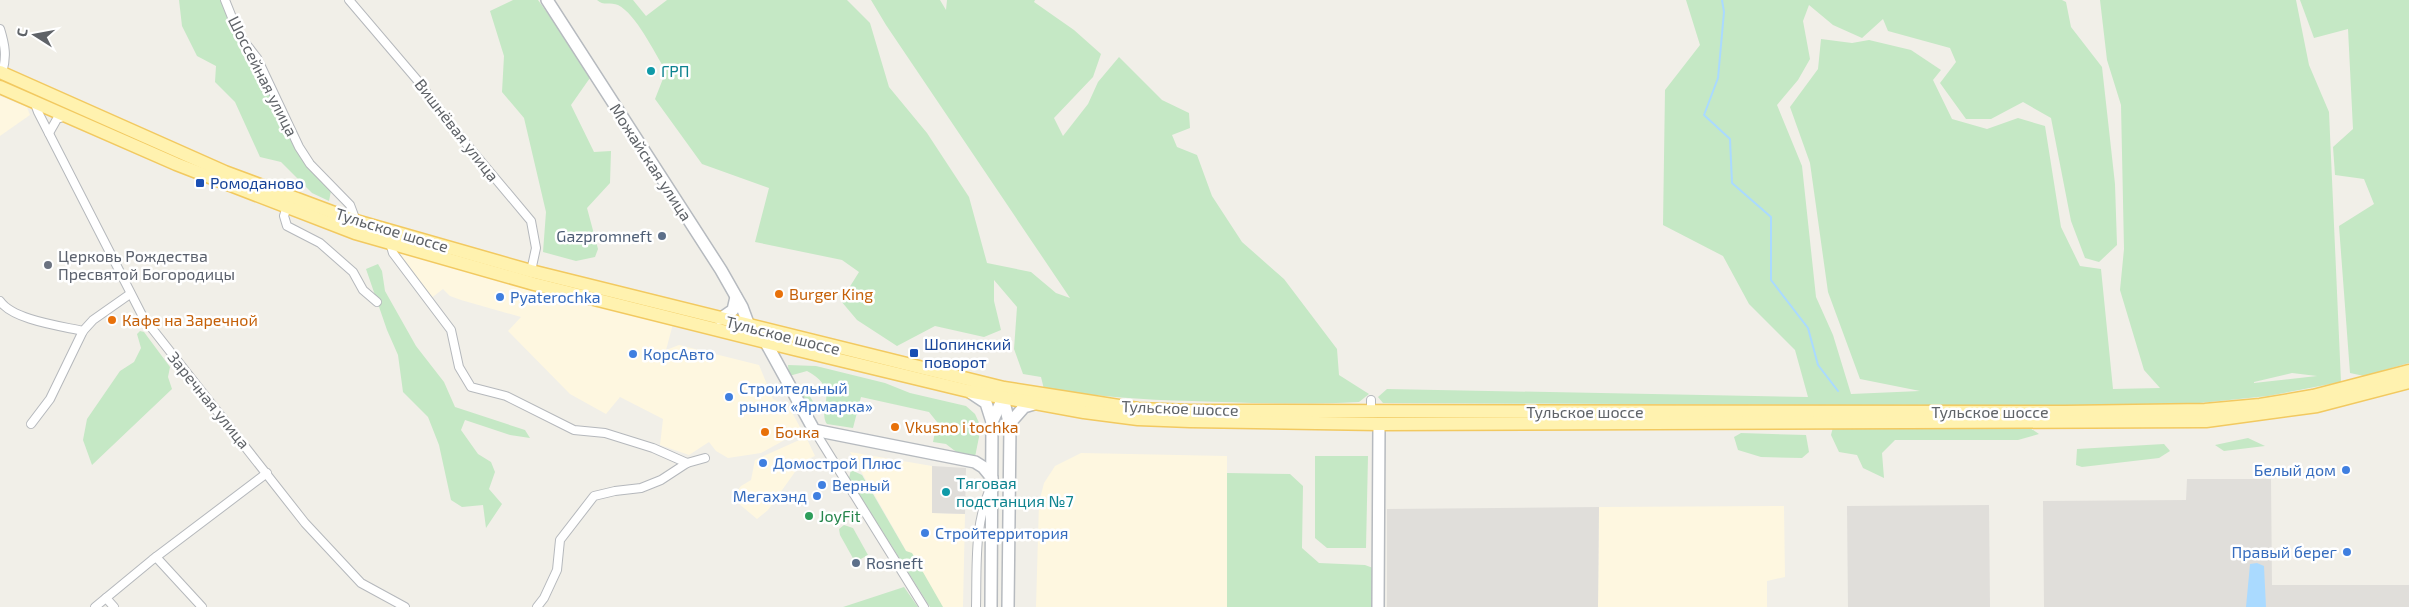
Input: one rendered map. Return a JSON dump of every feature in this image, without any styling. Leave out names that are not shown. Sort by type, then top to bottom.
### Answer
[{"type":"main road","name":"Тульское шоссе","points":[[1,73],[225,172],[356,222],[531,271],[1003,393],[1034,404],[1138,419],[1379,424],[2206,421],[2317,406],[2409,382]]},
{"type":"main road","name":"Тульское шоссе","points":[[0,87],[176,164],[355,233],[534,284],[968,391],[1003,393],[1138,409],[1191,411],[1371,405],[2075,412],[2205,410],[2260,405],[2312,396],[2409,371]]},
{"type":"street","name":"Шоссейная улица","points":[[224,0],[239,35],[257,58],[299,147],[310,164],[350,205],[356,222]]},
{"type":"street","name":"Вишнёвая улица","points":[[349,0],[418,81],[458,134],[530,221],[536,248],[531,271]]},
{"type":"street","name":"Можайская улица","points":[[547,0],[736,297],[749,326]]},
{"type":"street","points":[[0,28],[6,60],[1,73]]},
{"type":"street","name":"Заречная улица","points":[[34,101],[143,317],[305,522],[361,583],[405,607]]},
{"type":"street","points":[[49,133],[57,119],[61,116],[69,116]]},
{"type":"street","points":[[287,206],[284,216],[287,226],[320,242],[353,272],[363,290],[377,302]]},
{"type":"street","points":[[390,243],[393,253],[451,330],[459,367],[471,387],[506,396],[574,430],[605,433],[653,448],[687,463]]},
{"type":"street","points":[[31,424],[50,399],[83,331],[93,320],[130,294]]},
{"type":"street","points":[[720,319],[733,310],[736,297]]},
{"type":"street","points":[[0,301],[5,308],[32,319],[83,331]]},
{"type":"street","points":[[765,342],[814,430],[924,607]]},
{"type":"street","points":[[781,370],[784,355],[794,349]]},
{"type":"street","points":[[968,391],[986,402],[992,422],[991,607]]},
{"type":"street","points":[[992,422],[1003,393]]},
{"type":"street","points":[[1003,393],[1009,424],[1008,607]]},
{"type":"street","points":[[1009,424],[1024,407],[1034,404]]},
{"type":"street","points":[[1378,607],[1379,424]]},
{"type":"street","points":[[814,430],[975,462],[983,467],[992,481]]},
{"type":"street","points":[[992,457],[1009,457]]},
{"type":"street","points":[[537,607],[544,598],[557,570],[560,540],[594,496],[641,488],[661,480],[687,463],[705,458]]},
{"type":"street","points":[[95,607],[156,557],[267,473]]},
{"type":"street","points":[[976,607],[977,536],[981,511],[992,481]]},
{"type":"street","points":[[156,557],[202,607]]},
{"type":"street","points":[[106,598],[114,607]]},
{"type":"shaded area","points":[[0,96],[27,107],[30,115],[0,136]]},
{"type":"shaded area","points":[[393,250],[673,324],[666,350],[679,345],[759,365],[773,399],[789,407],[801,429],[761,453],[728,458],[716,451],[709,442],[689,455],[660,445],[663,419],[620,397],[606,414],[570,394],[508,331],[521,317],[461,300],[450,296],[443,289],[430,299]]},
{"type":"shaded area","points":[[806,437],[815,456],[802,462],[768,510],[757,519],[732,498],[741,486],[751,480],[755,460]]},
{"type":"shaded area","points":[[850,452],[932,466],[932,513],[965,514],[963,607],[938,607]]},
{"type":"shaded area","points":[[1081,453],[1227,456],[1227,607],[1036,607],[1039,503],[1044,483],[1055,466]]},
{"type":"shaded area","points":[[932,466],[966,468],[965,514],[932,513]]},
{"type":"shaded area","points":[[2187,479],[2271,479],[2272,585],[2409,585],[2409,607],[2044,607],[2043,501],[2186,500]]},
{"type":"shaded area","points":[[1989,505],[1990,607],[1848,607],[1847,506]]},
{"type":"shaded area","points":[[1784,506],[1785,577],[1767,581],[1767,607],[1598,607],[1599,507]]},
{"type":"shaded area","points":[[1599,507],[1598,607],[1387,607],[1387,509]]},
{"type":"green space","points":[[179,0],[221,0],[235,36],[254,62],[296,149],[331,191],[329,201],[312,193],[281,162],[260,157],[235,102],[215,82],[216,66],[197,56],[182,26]]},
{"type":"green space","points":[[513,0],[538,0],[592,75],[571,105],[594,152],[611,151],[610,183],[587,208],[598,249],[595,257],[576,261],[543,252],[546,212],[524,118],[502,92],[504,56],[490,11]]},
{"type":"green space","points":[[597,0],[633,0],[646,16],[667,0],[847,0],[870,23],[889,87],[927,133],[969,197],[987,263],[1031,272],[1056,293],[1070,298],[871,0],[940,0],[946,10],[947,0],[1035,0],[1034,2],[1074,30],[1101,54],[1093,77],[1054,118],[1063,136],[1088,104],[1098,82],[1119,57],[1162,100],[1189,113],[1190,128],[1172,135],[1177,147],[1197,155],[1212,196],[1242,242],[1284,279],[1337,349],[1339,375],[1369,394],[1359,402],[1276,403],[1136,399],[1044,389],[1041,377],[1023,374],[1014,349],[1017,307],[994,280],[994,301],[1001,330],[984,337],[935,326],[897,346],[857,320],[841,301],[859,272],[842,260],[755,242],[769,188],[702,164],[655,99],[666,71],[644,34],[625,10],[618,5],[602,3]]},
{"type":"green space","points":[[1686,0],[2062,0],[2066,2],[2071,27],[2102,67],[2115,184],[2117,245],[2099,262],[2085,258],[2071,221],[2051,118],[2023,102],[1991,119],[1966,119],[1940,83],[1956,62],[1950,48],[1888,31],[1883,19],[1862,38],[1833,25],[1809,5],[1803,21],[1810,59],[1798,80],[1777,105],[1802,166],[1816,297],[1833,335],[1851,394],[1920,391],[1860,379],[1828,292],[1810,163],[1790,107],[1818,69],[1821,39],[1852,43],[1869,40],[1911,50],[1941,70],[1933,80],[1952,119],[1987,129],[2018,118],[2045,126],[2061,227],[2080,266],[2101,269],[2113,389],[2160,388],[2144,370],[2120,290],[2124,249],[2121,105],[2107,60],[2100,0],[2296,0],[2309,65],[2329,112],[2341,382],[2268,396],[2190,404],[2066,406],[1383,403],[1378,397],[1387,389],[1808,397],[1795,350],[1749,304],[1723,256],[1663,225],[1665,90],[1700,45]],"holes":[[[2292,373],[2317,376],[2254,383]]]},
{"type":"green space","points":[[2300,0],[2409,0],[2409,363],[2364,376],[2350,373],[2339,226],[2374,204],[2364,179],[2335,175],[2333,147],[2353,129],[2348,29],[2314,38]]},
{"type":"green space","points":[[378,264],[382,271],[385,291],[416,346],[444,382],[455,407],[525,430],[530,438],[510,435],[465,420],[461,430],[478,454],[491,462],[495,472],[489,489],[502,504],[486,528],[483,505],[462,507],[451,500],[439,445],[428,417],[403,392],[398,355],[387,330],[366,269]]},
{"type":"green space","points":[[140,331],[144,332],[170,367],[168,377],[172,389],[92,465],[83,440],[87,419],[120,371],[134,362],[141,348],[137,334]]},
{"type":"green space","points":[[788,365],[816,366],[885,383],[910,393],[966,406],[975,414],[981,427],[975,457],[959,454],[946,444],[933,442],[937,422],[929,412],[861,397],[853,428],[827,424],[825,418],[826,392],[823,385],[807,371],[789,376]]},
{"type":"green space","points":[[804,386],[815,405],[812,417],[797,388]]},
{"type":"green space","points":[[2027,426],[2039,434],[2018,440],[1895,440],[1882,453],[1884,478],[1863,468],[1857,455],[1839,452],[1831,435],[1833,427]]},
{"type":"green space","points":[[1741,433],[1806,435],[1809,452],[1802,458],[1761,457],[1738,450],[1734,437]]},
{"type":"green space","points":[[2248,438],[2265,446],[2224,451],[2215,445]]},
{"type":"green space","points":[[2164,444],[2170,451],[2159,458],[2082,467],[2076,465],[2077,449]]},
{"type":"green space","points":[[1315,456],[1368,456],[1366,548],[1327,548],[1315,538]]},
{"type":"green space","points":[[851,470],[862,475],[906,551],[912,553],[943,607],[930,607],[849,478]]},
{"type":"green space","points":[[1227,473],[1290,474],[1303,486],[1302,548],[1319,563],[1365,565],[1373,568],[1373,607],[1227,607]]},
{"type":"green space","points":[[844,525],[853,528],[868,555],[859,560],[854,560],[840,535],[839,529]]},
{"type":"green space","points":[[904,587],[918,607],[843,607]]},
{"type":"water","points":[[2257,563],[2264,566],[2266,607],[2246,607],[2250,564]]},
{"type":"waterway","points":[[1722,0],[1724,12],[1718,78],[1704,115],[1730,139],[1732,183],[1771,217],[1771,280],[1808,328],[1818,365],[1838,391]]},
{"type":"place","name":"ГРП","points":[[651,71]]},
{"type":"place","name":"Ромоданово","points":[[200,183]]},
{"type":"place","name":"Gazpromneft","points":[[662,236]]},
{"type":"place","name":"Церковь Рождества Пресвятой Богородицы","points":[[48,265]]},
{"type":"place","name":"Burger King","points":[[779,294]]},
{"type":"place","name":"Pyaterochka","points":[[500,297]]},
{"type":"place","name":"Кафе на Заречной","points":[[112,320]]},
{"type":"place","name":"Шопинский поворот","points":[[914,353]]},
{"type":"place","name":"КорсАвто","points":[[633,354]]},
{"type":"place","name":"Строительный рынок «Ярмарка»","points":[[729,397]]},
{"type":"place","name":"Vkusno i tochka","points":[[895,427]]},
{"type":"place","name":"Бочка","points":[[765,432]]},
{"type":"place","name":"Домострой Плюс","points":[[763,463]]},
{"type":"place","name":"Белый дом","points":[[2346,470]]},
{"type":"place","name":"Верный","points":[[822,485]]},
{"type":"place","name":"Тяговая подстанция №7","points":[[946,492]]},
{"type":"place","name":"Мегахэнд","points":[[817,496]]},
{"type":"place","name":"JoyFit","points":[[809,516]]},
{"type":"place","name":"Стройтерритория","points":[[925,533]]},
{"type":"place","name":"Правый берег","points":[[2347,552]]},
{"type":"place","name":"Rosneft","points":[[856,563]]}]
